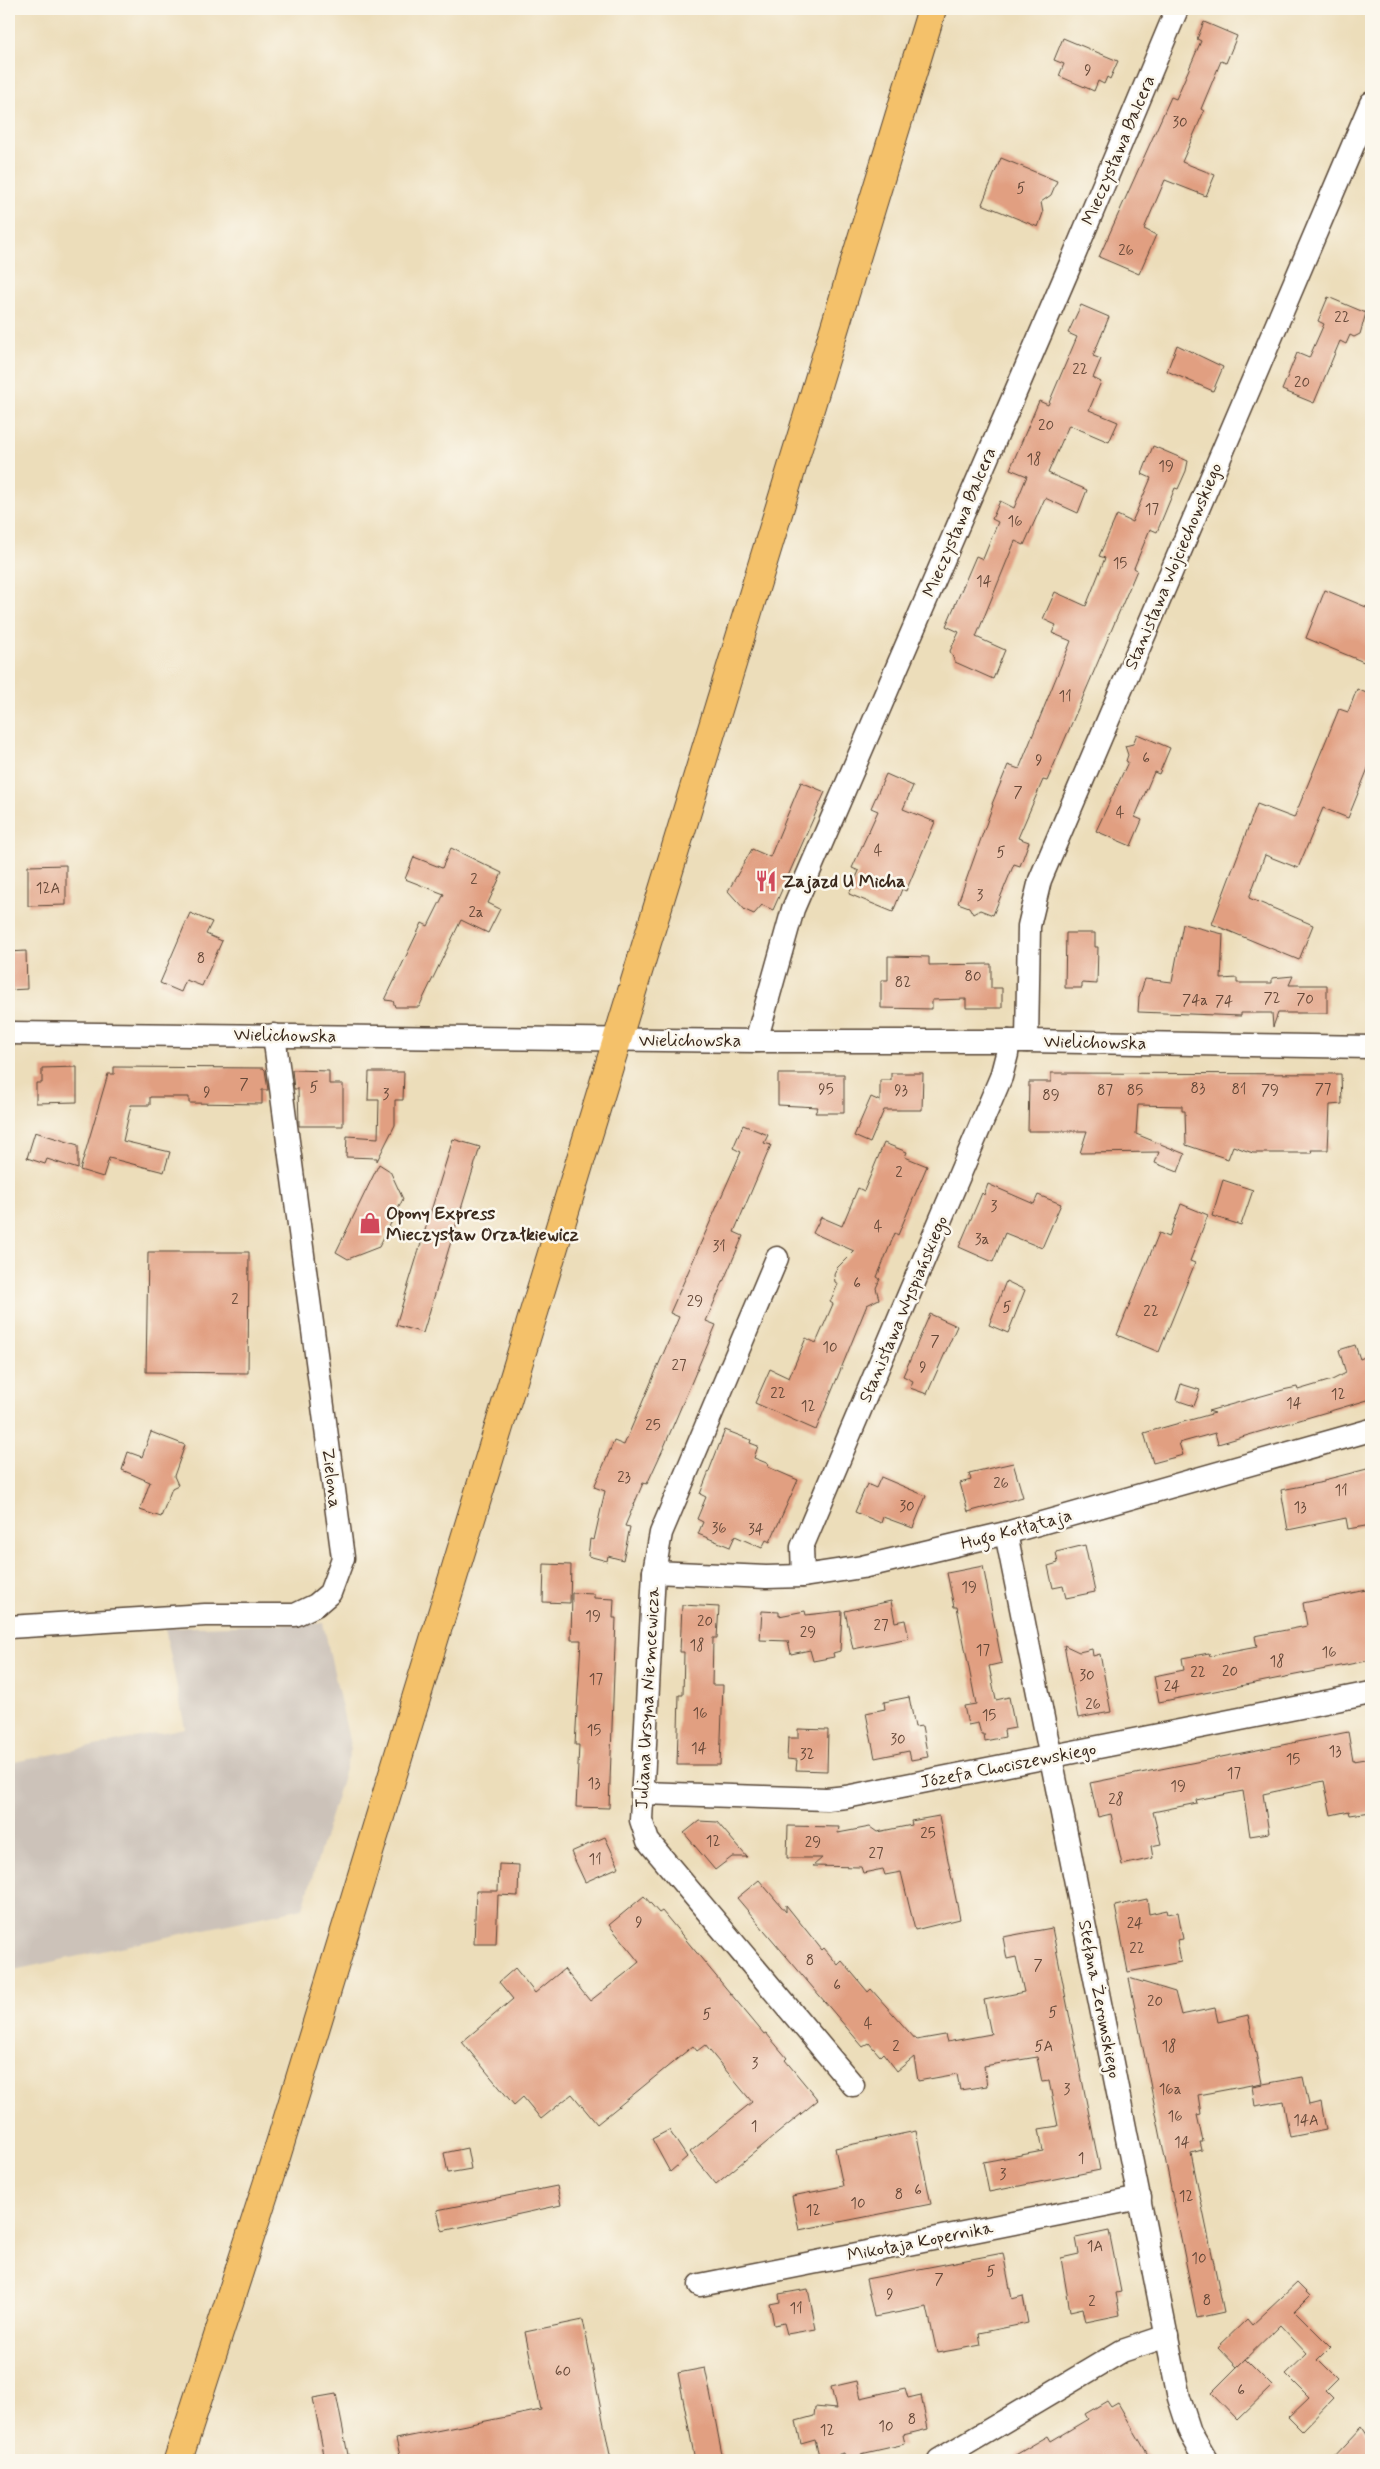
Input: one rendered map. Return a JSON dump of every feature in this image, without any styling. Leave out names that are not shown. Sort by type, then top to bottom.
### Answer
[{"type":"main road","points":[[178,2460],[276,2157],[932,9]]},
{"type":"street","name":"Mieczysława Balcera","points":[[756,1041],[792,909],[1068,270],[1177,9]]},
{"type":"street","name":"Stanisława Wojciechowskiego","points":[[1018,1041],[1029,926],[1040,880],[1371,103]]},
{"type":"street","name":"Wielichowska","points":[[9,1033],[617,1040],[1018,1041],[1371,1047]]},
{"type":"street","name":"Zielona","points":[[9,1627],[205,1615],[295,1615],[316,1605],[330,1593],[343,1558],[274,1035]]},
{"type":"street","name":"Stanisława Wyspiańskiego","points":[[803,1576],[802,1546],[1000,1077],[1007,1054],[1018,1041]]},
{"type":"street","name":"Juliana Ursyna Niemcewicza","points":[[777,1258],[661,1533],[654,1572],[641,1820],[648,1841],[853,2085]]},
{"type":"street","name":"Hugo Kołłątaja","points":[[654,1572],[766,1578],[803,1576],[862,1567],[1006,1534],[1371,1430]]},
{"type":"street","name":"Stefana Żeromskiego","points":[[1006,1534],[1179,2398],[1190,2432],[1206,2460]]},
{"type":"street","name":"Józefa Chociszewskiego","points":[[642,1793],[827,1799],[1371,1693]]},
{"type":"street","name":"Mikołaja Kopernika","points":[[700,2285],[1140,2198]]},
{"type":"street","points":[[939,2460],[1122,2351],[1167,2336]]},
{"type":"shaded area","points":[[323,1623],[351,1749],[303,1908],[9,1971],[9,1763],[185,1728],[165,1628]]},
{"type":"building","points":[[1204,22],[1237,36],[1226,63],[1221,61],[1201,109],[1204,111],[1182,162],[1215,175],[1206,196],[1165,180],[1144,229],[1156,235],[1139,274],[1099,257],[1171,97],[1176,99],[1201,41],[1197,39]]},
{"type":"building","points":[[1063,38],[1118,61],[1110,79],[1107,77],[1104,84],[1098,81],[1094,91],[1059,76],[1064,64],[1054,60]]},
{"type":"building","points":[[1001,158],[1057,181],[1051,195],[1041,202],[1043,213],[1038,227],[982,204]]},
{"type":"building","points":[[1328,297],[1366,313],[1360,334],[1354,337],[1350,335],[1346,344],[1340,341],[1314,403],[1282,390],[1297,353],[1309,358],[1324,324],[1318,321]]},
{"type":"building","points":[[1081,305],[1109,317],[1093,356],[1101,359],[1093,378],[1101,382],[1089,410],[1118,422],[1109,442],[1069,425],[1048,473],[1087,490],[1078,513],[1045,498],[1024,545],[1015,541],[976,637],[1005,650],[993,679],[955,662],[950,651],[959,632],[946,626],[976,556],[983,559],[998,522],[992,519],[1000,501],[1014,508],[1027,476],[1010,469],[1039,401],[1048,405],[1077,337],[1068,333]]},
{"type":"building","points":[[1177,345],[1223,367],[1213,391],[1167,371]]},
{"type":"building","points":[[1153,446],[1188,461],[1186,471],[1178,489],[1175,488],[1157,532],[1150,529],[1134,568],[1137,570],[1089,683],[1047,781],[1043,780],[1018,838],[1029,842],[1020,866],[1014,864],[993,915],[980,910],[973,914],[969,907],[958,903],[992,804],[1008,765],[1019,769],[1071,641],[1052,633],[1056,625],[1043,619],[1055,592],[1086,606],[1105,558],[1099,556],[1117,515],[1132,522],[1151,478],[1142,474]]},
{"type":"building","points":[[1325,590],[1371,609],[1371,665],[1306,638]]},
{"type":"building","points":[[1357,689],[1371,695],[1371,761],[1348,818],[1323,808],[1298,868],[1265,855],[1249,898],[1313,925],[1299,960],[1212,924],[1257,804],[1294,818],[1339,709],[1348,712]]},
{"type":"building","points":[[1137,734],[1170,748],[1159,774],[1154,772],[1135,817],[1142,820],[1131,846],[1096,831],[1128,762],[1126,761],[1128,755],[1125,746],[1133,744]]},
{"type":"building","points":[[886,774],[913,786],[903,809],[935,822],[906,891],[902,889],[893,912],[849,894],[859,871],[852,868],[878,811],[871,808]]},
{"type":"building","points":[[801,782],[825,792],[773,910],[762,905],[754,914],[745,910],[728,891],[752,849],[770,857]]},
{"type":"building","points":[[451,848],[502,873],[488,903],[500,909],[488,933],[461,920],[419,1007],[395,1007],[393,1001],[385,1000],[422,923],[428,926],[444,894],[405,879],[414,857],[442,868]]},
{"type":"building","points":[[66,865],[66,905],[28,906],[28,866]]},
{"type":"building","points":[[190,913],[212,922],[206,934],[222,941],[202,986],[186,980],[181,992],[160,983]]},
{"type":"building","points":[[1183,924],[1223,934],[1221,979],[1237,978],[1237,983],[1272,983],[1272,978],[1293,976],[1289,985],[1327,985],[1327,1013],[1278,1013],[1273,1027],[1272,1013],[1241,1013],[1241,1016],[1138,1012],[1139,997],[1145,979],[1172,982]]},
{"type":"building","points":[[1066,933],[1095,933],[1095,947],[1098,947],[1097,984],[1082,983],[1082,988],[1065,988]]},
{"type":"building","points":[[26,951],[27,989],[9,990],[9,952]]},
{"type":"building","points":[[888,956],[929,957],[929,965],[991,964],[991,988],[1002,988],[1002,1008],[966,1008],[966,999],[932,1000],[932,1009],[881,1008],[881,980],[888,980]]},
{"type":"building","points":[[77,1067],[77,1102],[36,1103],[36,1083],[42,1083],[42,1068]]},
{"type":"building","points":[[114,1067],[263,1068],[265,1070],[268,1090],[262,1090],[262,1104],[189,1103],[189,1097],[150,1097],[150,1105],[131,1105],[123,1141],[170,1152],[164,1172],[109,1158],[103,1177],[80,1170],[108,1074],[114,1074]]},
{"type":"building","points":[[292,1070],[329,1071],[329,1084],[343,1084],[343,1126],[299,1126],[298,1089],[294,1089]]},
{"type":"building","points":[[369,1072],[404,1072],[403,1100],[395,1100],[395,1125],[377,1161],[377,1158],[346,1157],[347,1136],[378,1138],[379,1100],[368,1100]]},
{"type":"building","points":[[891,1073],[923,1073],[922,1110],[884,1110],[870,1143],[854,1136],[871,1097],[880,1101],[880,1080],[891,1080]]},
{"type":"building","points":[[1051,1073],[1341,1074],[1342,1104],[1330,1105],[1328,1150],[1311,1150],[1312,1153],[1253,1153],[1233,1146],[1228,1159],[1186,1145],[1185,1111],[1182,1111],[1182,1106],[1138,1105],[1136,1134],[1185,1154],[1178,1172],[1155,1163],[1159,1152],[1080,1153],[1087,1131],[1028,1131],[1029,1082],[1051,1082]]},
{"type":"building","points":[[778,1074],[844,1074],[844,1113],[815,1113],[818,1107],[778,1105]]},
{"type":"building","points":[[743,1125],[768,1135],[764,1143],[771,1145],[734,1232],[743,1236],[706,1321],[716,1325],[664,1447],[647,1484],[643,1483],[625,1526],[630,1527],[623,1560],[608,1556],[607,1561],[588,1556],[590,1539],[594,1540],[605,1491],[594,1487],[614,1441],[624,1445],[679,1317],[670,1313],[741,1152],[733,1148]]},
{"type":"building","points":[[35,1132],[78,1145],[78,1169],[47,1159],[45,1164],[27,1158]]},
{"type":"building","points":[[453,1139],[480,1147],[423,1333],[396,1325]]},
{"type":"building","points":[[884,1143],[907,1152],[905,1157],[927,1166],[898,1235],[895,1233],[877,1277],[880,1279],[876,1288],[879,1299],[867,1305],[816,1430],[755,1403],[770,1369],[789,1378],[806,1338],[816,1343],[833,1304],[830,1302],[838,1284],[835,1282],[834,1275],[837,1268],[854,1251],[813,1233],[821,1217],[842,1226],[858,1188],[864,1191]]},
{"type":"building","name":"Opony Express Mieczysław Orzałkiewicz","points":[[379,1164],[390,1171],[403,1199],[379,1247],[348,1259],[336,1252]]},
{"type":"building","points":[[1223,1180],[1253,1190],[1241,1225],[1212,1216]]},
{"type":"building","points":[[988,1184],[1034,1204],[1038,1195],[1061,1204],[1042,1248],[1005,1233],[993,1262],[959,1247],[982,1193],[984,1195]]},
{"type":"building","points":[[1181,1204],[1208,1215],[1190,1261],[1195,1263],[1159,1352],[1117,1335],[1159,1233],[1169,1237]]},
{"type":"building","points":[[148,1252],[249,1252],[248,1373],[146,1372]]},
{"type":"building","points":[[1006,1281],[1025,1290],[1008,1333],[989,1325]]},
{"type":"building","points":[[930,1314],[957,1326],[927,1394],[910,1388],[913,1381],[903,1376]]},
{"type":"building","points":[[1355,1345],[1360,1359],[1367,1356],[1371,1369],[1371,1399],[1218,1444],[1215,1433],[1179,1443],[1183,1455],[1153,1463],[1144,1433],[1215,1413],[1208,1411],[1283,1390],[1297,1387],[1298,1390],[1332,1380],[1346,1373],[1339,1350]]},
{"type":"building","points":[[1181,1384],[1200,1390],[1194,1406],[1176,1400]]},
{"type":"building","points":[[725,1430],[751,1440],[750,1443],[758,1446],[754,1458],[769,1464],[768,1467],[798,1480],[770,1542],[766,1540],[762,1548],[735,1536],[730,1547],[698,1534],[703,1522],[697,1519],[706,1497],[700,1494]]},
{"type":"building","points":[[151,1432],[185,1445],[174,1476],[178,1485],[172,1488],[161,1517],[140,1510],[150,1482],[122,1470],[128,1452],[142,1457]]},
{"type":"building","points":[[1013,1463],[1023,1497],[968,1512],[960,1483],[971,1480],[969,1473]]},
{"type":"building","points":[[1371,1468],[1371,1525],[1348,1529],[1346,1518],[1288,1530],[1281,1490],[1324,1482],[1324,1480]]},
{"type":"building","points":[[881,1477],[926,1496],[913,1528],[883,1517],[881,1523],[855,1512],[867,1484],[876,1488]]},
{"type":"building","points":[[1085,1545],[1095,1592],[1066,1598],[1063,1586],[1053,1588],[1048,1566],[1058,1563],[1056,1552]]},
{"type":"building","points":[[544,1564],[571,1565],[570,1603],[543,1602]]},
{"type":"building","points":[[983,1566],[1002,1663],[989,1666],[996,1700],[1009,1697],[1015,1728],[1004,1730],[1005,1737],[985,1741],[984,1734],[981,1734],[978,1723],[968,1725],[964,1706],[976,1704],[957,1607],[954,1607],[947,1573]]},
{"type":"building","points":[[1366,1590],[1371,1617],[1371,1660],[1159,1702],[1154,1676],[1184,1670],[1182,1658],[1209,1653],[1210,1656],[1257,1647],[1255,1636],[1307,1626],[1303,1603]]},
{"type":"building","points":[[572,1593],[594,1594],[594,1598],[614,1599],[613,1618],[616,1618],[609,1808],[576,1807],[579,1745],[575,1745],[581,1640],[571,1640]]},
{"type":"building","points":[[891,1601],[895,1622],[905,1620],[909,1638],[853,1649],[845,1611]]},
{"type":"building","points":[[682,1605],[719,1607],[717,1638],[713,1638],[712,1685],[723,1685],[720,1765],[677,1765],[679,1695],[683,1695],[684,1652],[680,1652]]},
{"type":"building","points":[[762,1611],[779,1612],[779,1616],[805,1611],[806,1615],[842,1611],[840,1651],[833,1653],[834,1657],[813,1661],[810,1650],[791,1654],[788,1641],[760,1640]]},
{"type":"building","points":[[1064,1645],[1079,1652],[1092,1649],[1093,1656],[1100,1654],[1111,1712],[1078,1718]]},
{"type":"building","points":[[909,1697],[915,1727],[922,1726],[928,1757],[911,1760],[909,1751],[875,1758],[866,1713],[885,1709],[884,1702]]},
{"type":"building","points":[[798,1729],[828,1730],[827,1771],[796,1770],[797,1760],[787,1759],[788,1738],[798,1738]]},
{"type":"building","points":[[1348,1732],[1353,1761],[1371,1758],[1371,1778],[1366,1779],[1371,1812],[1350,1815],[1349,1811],[1331,1815],[1324,1781],[1263,1794],[1269,1833],[1250,1836],[1243,1791],[1196,1800],[1197,1803],[1153,1812],[1161,1844],[1151,1846],[1153,1858],[1122,1865],[1111,1814],[1098,1817],[1090,1783]]},
{"type":"building","points":[[939,1816],[960,1919],[915,1930],[901,1872],[885,1875],[883,1869],[863,1873],[861,1867],[813,1866],[822,1858],[787,1858],[788,1826],[839,1827],[838,1833],[870,1827],[877,1832],[912,1825],[911,1821]]},
{"type":"building","points":[[699,1821],[717,1822],[747,1857],[732,1857],[715,1870],[684,1833]]},
{"type":"building","points":[[605,1837],[619,1867],[585,1882],[571,1852]]},
{"type":"building","points":[[499,1864],[519,1865],[518,1896],[498,1895],[496,1944],[474,1944],[476,1891],[498,1891]]},
{"type":"building","points":[[759,1880],[786,1912],[786,1905],[822,1950],[824,1948],[838,1965],[842,1961],[868,1992],[871,1989],[916,2040],[945,2035],[947,2042],[991,2034],[984,2000],[1024,1992],[1016,1957],[1007,1959],[1003,1937],[1052,1928],[1100,2170],[989,2192],[983,2162],[1043,2151],[1039,2129],[1058,2126],[1049,2081],[1042,2082],[1037,2057],[984,2066],[987,2086],[960,2090],[957,2074],[918,2081],[914,2057],[897,2071],[883,2053],[880,2056],[869,2043],[863,2047],[737,1898]]},
{"type":"building","points":[[644,1896],[659,1913],[662,1911],[764,2034],[766,2033],[787,2058],[785,2060],[818,2100],[716,2184],[690,2152],[752,2102],[705,2045],[697,2051],[693,2046],[597,2124],[572,2094],[541,2119],[523,2097],[514,2105],[462,2042],[513,1999],[499,1982],[515,1968],[535,1993],[564,1969],[590,2001],[626,1973],[639,1962],[609,1925]]},
{"type":"building","points":[[1147,1899],[1149,1914],[1167,1910],[1168,1914],[1178,1912],[1183,1939],[1177,1940],[1181,1962],[1128,1972],[1115,1906]]},
{"type":"building","points":[[1129,1978],[1175,1992],[1181,2015],[1215,2008],[1218,2022],[1248,2015],[1262,2083],[1198,2095],[1201,2114],[1197,2115],[1203,2142],[1200,2142],[1202,2150],[1191,2153],[1224,2312],[1197,2318]]},
{"type":"building","points":[[1303,2077],[1309,2105],[1321,2102],[1326,2130],[1290,2137],[1283,2101],[1255,2106],[1252,2086]]},
{"type":"building","points":[[669,2130],[687,2157],[670,2172],[652,2139]]},
{"type":"building","points":[[916,2131],[931,2204],[799,2230],[792,2196],[843,2186],[835,2148]]},
{"type":"building","points":[[467,2148],[471,2169],[448,2173],[444,2153]]},
{"type":"building","points":[[557,2186],[561,2205],[442,2231],[437,2210]]},
{"type":"building","points":[[1109,2231],[1121,2292],[1116,2293],[1120,2315],[1086,2322],[1083,2308],[1070,2311],[1061,2258],[1079,2254],[1076,2238]]},
{"type":"building","points":[[1003,2253],[1012,2299],[1023,2296],[1028,2323],[979,2333],[981,2345],[937,2353],[927,2307],[874,2317],[866,2279]]},
{"type":"building","points":[[1297,2283],[1310,2296],[1295,2311],[1331,2347],[1318,2360],[1337,2379],[1325,2391],[1333,2399],[1302,2431],[1288,2417],[1309,2397],[1286,2374],[1307,2354],[1280,2325],[1237,2367],[1218,2347],[1247,2319],[1252,2325]]},
{"type":"building","points":[[808,2289],[816,2329],[787,2334],[784,2323],[774,2325],[770,2304],[780,2302],[779,2294]]},
{"type":"building","points":[[583,2320],[611,2460],[401,2460],[396,2439],[541,2410],[525,2332]]},
{"type":"building","points":[[1245,2359],[1272,2386],[1237,2420],[1211,2393]]},
{"type":"building","points":[[705,2368],[723,2460],[695,2460],[678,2373]]},
{"type":"building","points":[[857,2381],[861,2398],[905,2388],[908,2398],[921,2395],[928,2429],[903,2435],[905,2444],[861,2454],[863,2460],[845,2460],[844,2453],[820,2459],[815,2440],[801,2444],[796,2421],[814,2416],[815,2407],[836,2409],[831,2387]]},
{"type":"building","points":[[336,2394],[349,2460],[325,2460],[313,2398]]},
{"type":"building","points":[[1107,2401],[1111,2407],[1118,2403],[1151,2460],[1007,2460],[1048,2436],[1051,2441],[1088,2419],[1085,2414]]},
{"type":"building","points":[[1362,2427],[1371,2441],[1371,2460],[1331,2460]]},
{"type":"place","name":"Zajazd U Micha","points":[[766,881]]},
{"type":"place","name":"Opony Express Mieczysław Orzałkiewicz","points":[[370,1223]]}]
